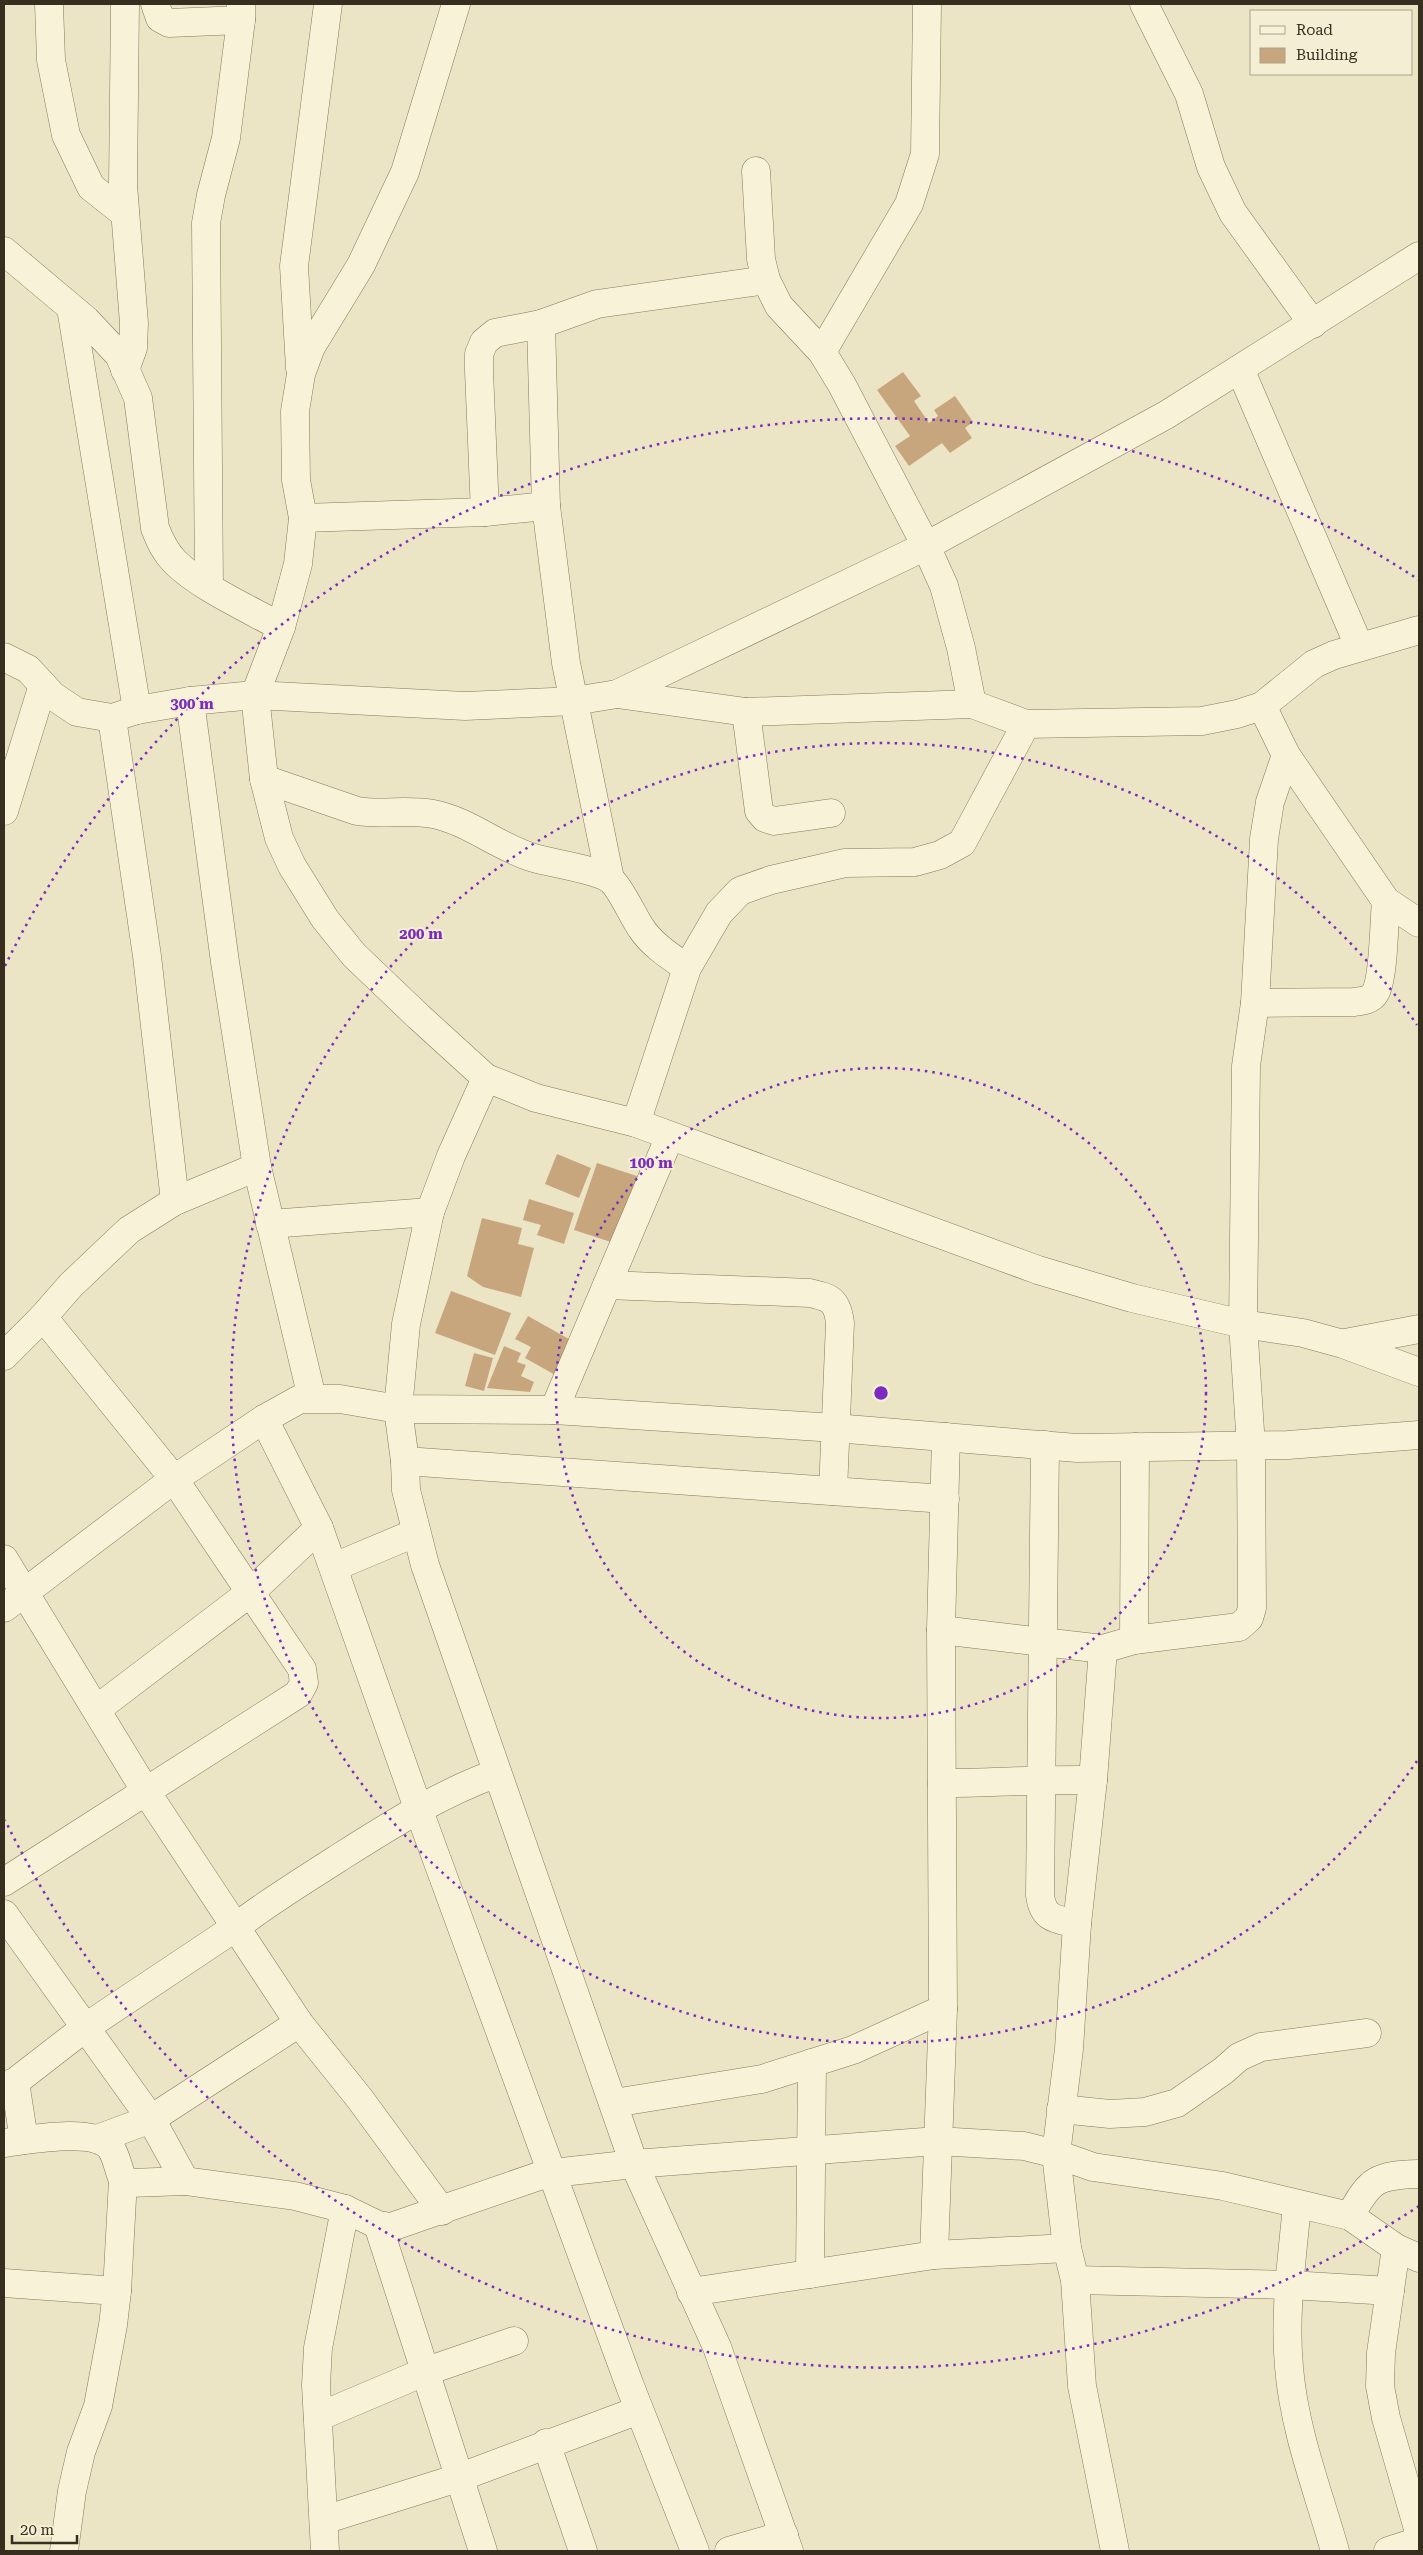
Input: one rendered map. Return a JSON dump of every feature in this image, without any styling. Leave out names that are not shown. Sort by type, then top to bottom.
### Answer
[{"type":"street","points":[[49,4],[51,60],[66,136],[92,187],[125,214]]},
{"type":"street","points":[[125,4],[125,214],[134,324],[133,348],[126,370]]},
{"type":"street","points":[[155,4],[160,18],[169,23],[241,12],[226,138],[211,195],[206,223],[209,587]]},
{"type":"street","points":[[328,4],[294,266],[301,374],[295,411],[296,480],[303,518],[298,564],[281,627],[255,696],[264,779],[279,838],[292,866],[325,919],[354,955],[486,1078],[536,1098],[636,1123],[1038,1270],[1132,1298],[1243,1324],[1303,1333],[1343,1344],[1419,1372]]},
{"type":"street","points":[[301,374],[323,325],[362,265],[405,172],[456,4]]},
{"type":"street","points":[[822,352],[909,204],[918,180],[925,154],[927,4]]},
{"type":"street","points":[[1144,4],[1189,94],[1211,167],[1233,213],[1313,324]]},
{"type":"street","points":[[756,171],[761,259],[766,280],[779,306],[822,352],[842,385],[926,546],[944,586],[961,648],[972,704]]},
{"type":"street","points":[[4,252],[71,308],[119,355],[138,398],[155,528],[162,546],[175,562],[209,587],[281,627]]},
{"type":"street","points":[[4,658],[28,669],[53,696],[77,712],[124,714],[190,701],[255,696],[465,706],[574,701],[617,694],[926,546],[1166,415],[1419,256]]},
{"type":"street","points":[[484,512],[479,354],[484,342],[495,334],[541,324],[597,304],[766,280]]},
{"type":"street","points":[[71,308],[124,714],[147,956],[175,1201]]},
{"type":"street","points":[[541,324],[546,506],[566,663],[610,879],[642,930],[660,949],[686,968]]},
{"type":"street","points":[[1240,369],[1360,646]]},
{"type":"street","points":[[303,518],[484,512],[546,506]]},
{"type":"street","points":[[617,694],[746,712],[972,704],[1026,724],[1202,721],[1237,714],[1262,706],[1314,664],[1360,646],[1419,630]]},
{"type":"street","points":[[4,811],[42,685]]},
{"type":"street","points":[[190,701],[225,962],[257,1167],[312,1398]]},
{"type":"street","points":[[1262,706],[1286,755],[1386,902],[1419,923]]},
{"type":"street","points":[[746,712],[759,811],[765,818],[774,821],[831,813]]},
{"type":"street","points":[[636,1123],[686,968],[719,913],[740,891],[771,880],[845,864],[915,862],[940,856],[962,843],[1026,724]]},
{"type":"street","points":[[941,1630],[1103,1649],[1134,1640],[1239,1626],[1249,1618],[1252,1608],[1251,1446],[1243,1324],[1246,1066],[1254,1003],[1264,839],[1270,802],[1286,755]]},
{"type":"street","points":[[264,779],[357,811],[372,813],[415,811],[435,814],[455,821],[531,857],[590,871],[610,879]]},
{"type":"street","points":[[1254,1003],[1354,1002],[1367,1000],[1376,992],[1380,971],[1386,902]]},
{"type":"street","points":[[486,1078],[451,1156],[430,1212],[406,1324],[398,1409],[406,1461],[406,1490],[415,1533],[634,2164],[717,2347],[786,2543],[729,2551]]},
{"type":"street","points":[[554,1410],[670,1136]]},
{"type":"street","points":[[4,1356],[43,1317],[71,1285],[129,1230],[175,1201],[257,1167]]},
{"type":"street","points":[[270,1224],[430,1212]]},
{"type":"street","points":[[607,1285],[810,1293],[829,1298],[838,1310],[840,1323],[833,1491]]},
{"type":"street","points":[[4,1882],[145,1790],[298,1694],[304,1683],[302,1669],[174,1479],[43,1317]]},
{"type":"street","points":[[1343,1344],[1419,1329]]},
{"type":"street","points":[[4,1608],[174,1479],[264,1418],[300,1399],[340,1399],[398,1409],[554,1410],[835,1428],[1077,1448],[1288,1445],[1419,1435]]},
{"type":"street","points":[[264,1418],[319,1528],[334,1567],[418,1808],[554,2173],[639,2410],[695,2551]]},
{"type":"street","points":[[934,2255],[943,2009],[941,1630],[946,1437]]},
{"type":"street","points":[[1045,1445],[1041,1906],[1050,1917],[1077,1924]]},
{"type":"street","points":[[1134,1640],[1135,1447]]},
{"type":"street","points":[[406,1461],[944,1499]]},
{"type":"street","points":[[96,1709],[251,1592],[319,1528]]},
{"type":"street","points":[[334,1567],[415,1533]]},
{"type":"street","points":[[4,1559],[145,1790],[299,2023],[360,2099],[442,2211]]},
{"type":"street","points":[[1103,1649],[1093,1780],[1077,1924],[1069,2049],[1056,2154],[1067,2248],[1075,2280],[1082,2386],[1115,2551]]},
{"type":"street","points":[[299,2023],[151,2119],[97,2139],[56,2136],[14,2142],[9,2084],[86,2027],[260,1909],[418,1808],[468,1783],[497,1773]]},
{"type":"street","points":[[942,1783],[990,1783],[1041,1779],[1093,1780]]},
{"type":"street","points":[[4,1914],[151,2119],[185,2181]]},
{"type":"street","points":[[614,2103],[762,2079],[853,2050],[943,2009]]},
{"type":"street","points":[[1061,2109],[1110,2114],[1145,2112],[1177,2102],[1223,2071],[1239,2057],[1261,2047],[1367,2033]]},
{"type":"street","points":[[810,2274],[812,2063]]},
{"type":"street","points":[[64,2551],[81,2452],[98,2406],[117,2291],[123,2180],[116,2156],[109,2146],[97,2139]]},
{"type":"street","points":[[123,2180],[130,2183],[185,2181],[295,2196],[345,2209],[378,2225],[391,2227],[542,2175],[554,2173],[634,2164],[937,2141],[1024,2146],[1056,2154],[1093,2167],[1223,2186],[1350,2216],[1408,2253],[1390,2291],[1381,2354],[1380,2386],[1386,2418],[1419,2532]]},
{"type":"street","points":[[1350,2216],[1363,2194],[1374,2182],[1390,2175],[1419,2174]]},
{"type":"street","points":[[1297,2204],[1287,2318],[1289,2369],[1298,2426],[1335,2551]]},
{"type":"street","points":[[325,2551],[318,2417],[318,2348],[345,2209]]},
{"type":"street","points":[[378,2225],[483,2551]]},
{"type":"street","points":[[691,2292],[934,2255],[1067,2248]]},
{"type":"street","points":[[1075,2280],[1290,2285],[1390,2291]]},
{"type":"street","points":[[4,2284],[117,2291]]},
{"type":"street","points":[[318,2417],[424,2372],[514,2341]]},
{"type":"street","points":[[324,2520],[458,2478],[546,2443],[639,2410]]},
{"type":"street","points":[[546,2443],[582,2551]]},
{"type":"street","points":[[1388,2551],[1419,2541]]},
{"type":"building","points":[[903,372],[921,396],[914,401],[929,423],[938,416],[934,410],[955,396],[973,422],[965,428],[972,438],[950,453],[942,443],[909,466],[895,446],[910,436],[877,390]]},
{"type":"building","points":[[557,1154],[591,1168],[579,1198],[545,1184]]},
{"type":"building","points":[[597,1163],[640,1177],[617,1244],[574,1230]]},
{"type":"building","points":[[529,1199],[574,1213],[564,1244],[537,1235],[541,1225],[523,1220]]},
{"type":"building","points":[[482,1218],[522,1228],[518,1244],[534,1248],[521,1297],[483,1287],[467,1276]]},
{"type":"building","points":[[451,1291],[511,1313],[495,1355],[435,1333]]},
{"type":"building","points":[[528,1316],[576,1343],[557,1376],[525,1358],[531,1347],[515,1339]]},
{"type":"building","points":[[504,1346],[521,1353],[517,1362],[526,1365],[521,1376],[534,1382],[530,1392],[487,1388]]},
{"type":"building","points":[[474,1353],[493,1358],[484,1391],[465,1386]]}]
